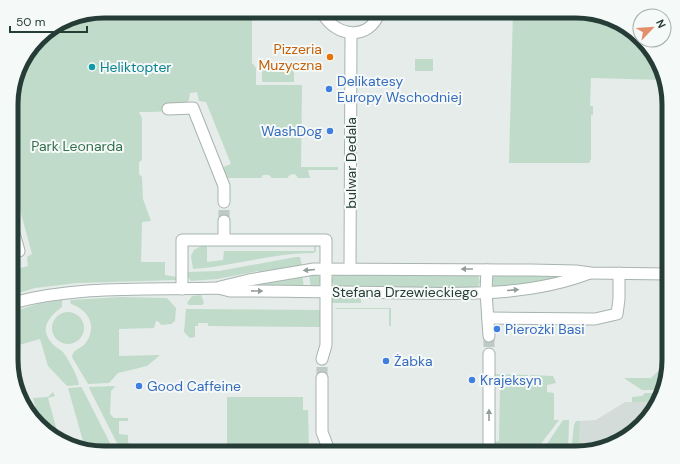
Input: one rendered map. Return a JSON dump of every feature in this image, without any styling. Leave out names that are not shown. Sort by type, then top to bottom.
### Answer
[{"type":"street","points":[[327,18],[335,28],[351,33],[368,28],[376,18]]},
{"type":"street","name":"bulwar Dedala","points":[[350,269],[351,33]]},
{"type":"street","points":[[168,109],[193,108],[224,186],[224,202]]},
{"type":"street","points":[[224,221],[224,240]]},
{"type":"street","points":[[182,289],[182,240],[326,240],[326,345],[322,359]]},
{"type":"street","name":"Stefana Drzewieckiego","points":[[18,302],[52,293],[78,291],[218,288],[241,281],[296,271],[326,269],[576,271],[590,274],[662,274]]},
{"type":"street","points":[[487,270],[486,292],[489,336]]},
{"type":"street","points":[[488,318],[595,319],[617,314],[619,298],[619,273]]},
{"type":"street","name":"Stefana Drzewieckiego","points":[[218,288],[230,291],[486,292],[525,289],[576,279],[590,274]]},
{"type":"street","points":[[489,354],[490,446]]},
{"type":"street","points":[[322,378],[322,432],[327,446]]},
{"type":"shaded area","points":[[625,402],[651,402],[637,421],[624,432],[599,443],[579,446],[580,421],[596,420]]},
{"type":"green space","name":"Park Leonarda","points":[[98,18],[252,18],[252,63],[256,68],[256,85],[302,85],[301,167],[338,167],[338,170],[308,170],[310,178],[298,178],[295,174],[290,175],[287,178],[272,178],[269,175],[263,175],[261,178],[227,178],[223,167],[231,164],[206,102],[199,101],[197,92],[190,93],[189,100],[172,110],[159,112],[139,112],[142,118],[142,160],[139,162],[139,174],[142,177],[143,199],[151,221],[142,222],[141,262],[165,262],[165,275],[177,277],[176,280],[77,283],[35,288],[18,293],[18,268],[28,266],[27,257],[32,254],[18,202],[18,104],[21,81],[29,61],[39,47],[61,29],[81,21]]},
{"type":"green space","points":[[513,18],[582,18],[599,21],[619,29],[629,36],[632,38],[632,48],[642,48],[648,56],[659,80],[591,78],[590,106],[593,106],[593,115],[591,115],[591,159],[589,163],[509,163]]},
{"type":"green space","points":[[415,59],[433,59],[433,71],[415,71]]},
{"type":"green space","points":[[294,63],[294,82],[262,82],[262,64]]},
{"type":"green space","points":[[314,244],[316,244],[316,251],[314,253],[284,255],[193,269],[191,256],[194,250],[201,246],[207,246],[207,262],[223,260],[224,251],[314,251]]},
{"type":"green space","points":[[300,257],[302,266],[259,273],[258,271],[217,279],[191,281],[187,275],[187,272],[219,271]]},
{"type":"green space","points":[[315,273],[320,277],[321,283],[317,287],[311,288],[309,274]]},
{"type":"green space","points":[[302,274],[304,288],[249,287],[249,284]]},
{"type":"green space","points":[[334,274],[475,274],[478,276],[480,282],[477,288],[336,287],[331,281]]},
{"type":"green space","points":[[496,275],[563,275],[564,278],[498,288],[492,285],[492,277]]},
{"type":"green space","points":[[201,295],[204,303],[202,305],[189,305],[187,303],[192,296]]},
{"type":"green space","points":[[352,296],[361,298],[361,303],[331,303],[333,297]]},
{"type":"green space","points":[[121,297],[167,298],[176,308],[175,321],[171,324],[161,325],[156,321],[154,328],[119,329],[119,356],[160,355],[147,366],[118,373],[109,383],[88,384],[72,357],[74,352],[85,344],[89,338],[91,331],[90,320],[83,310],[71,304],[70,300]]},
{"type":"green space","points":[[62,300],[62,307],[50,318],[46,331],[52,344],[63,352],[75,372],[79,385],[67,386],[48,366],[40,339],[18,344],[18,310],[41,303]]},
{"type":"green space","points":[[391,308],[391,326],[389,326],[389,309],[335,309]]},
{"type":"green space","points":[[186,309],[321,310],[321,327],[208,326],[208,323],[198,323],[198,326],[195,326],[195,337],[190,338],[184,332]]},
{"type":"green space","points":[[71,312],[77,314],[82,319],[84,328],[82,337],[77,342],[65,344],[59,342],[54,337],[52,325],[54,319],[59,314]]},
{"type":"green space","points":[[662,368],[656,390],[642,390],[624,378],[651,378]]},
{"type":"green space","points":[[491,374],[528,375],[528,384],[530,384],[530,375],[553,376],[556,383],[547,385],[547,392],[554,393],[554,420],[559,420],[539,446],[497,446],[494,442],[499,441],[500,388],[491,383]]},
{"type":"green space","points":[[114,386],[118,388],[115,387],[111,391],[110,414],[114,418],[128,418],[128,421],[119,421],[119,434],[128,435],[128,442],[131,446],[118,446],[89,387]]},
{"type":"green space","points":[[68,388],[82,388],[111,446],[98,446],[84,443]]},
{"type":"green space","points":[[53,392],[55,396],[48,398],[58,433],[37,414],[33,398],[48,397]]},
{"type":"green space","points":[[645,393],[655,393],[651,402],[632,402],[632,397],[642,396]]},
{"type":"green space","points":[[227,397],[303,397],[303,410],[308,410],[309,446],[227,446]]},
{"type":"green space","points":[[563,420],[569,420],[568,446],[546,446]]},
{"type":"green space","points":[[576,421],[580,421],[579,446],[572,446],[574,425]]},
{"type":"tunnel","points":[[224,202],[224,221]]},
{"type":"tunnel","points":[[489,336],[489,354]]},
{"type":"tunnel","points":[[322,359],[322,378]]},
{"type":"place","name":"Pizzeria Muzyczna","points":[[330,57]]},
{"type":"place","name":"Heliktopter","points":[[92,67]]},
{"type":"place","name":"Delikatesy Europy Wschodniej","points":[[329,89]]},
{"type":"place","name":"WashDog","points":[[330,131]]},
{"type":"place","name":"Pierożki Basi","points":[[497,329]]},
{"type":"place","name":"Żabka","points":[[386,361]]},
{"type":"place","name":"Krajeksyn","points":[[472,380]]},
{"type":"place","name":"Good Caffeine","points":[[139,386]]}]
